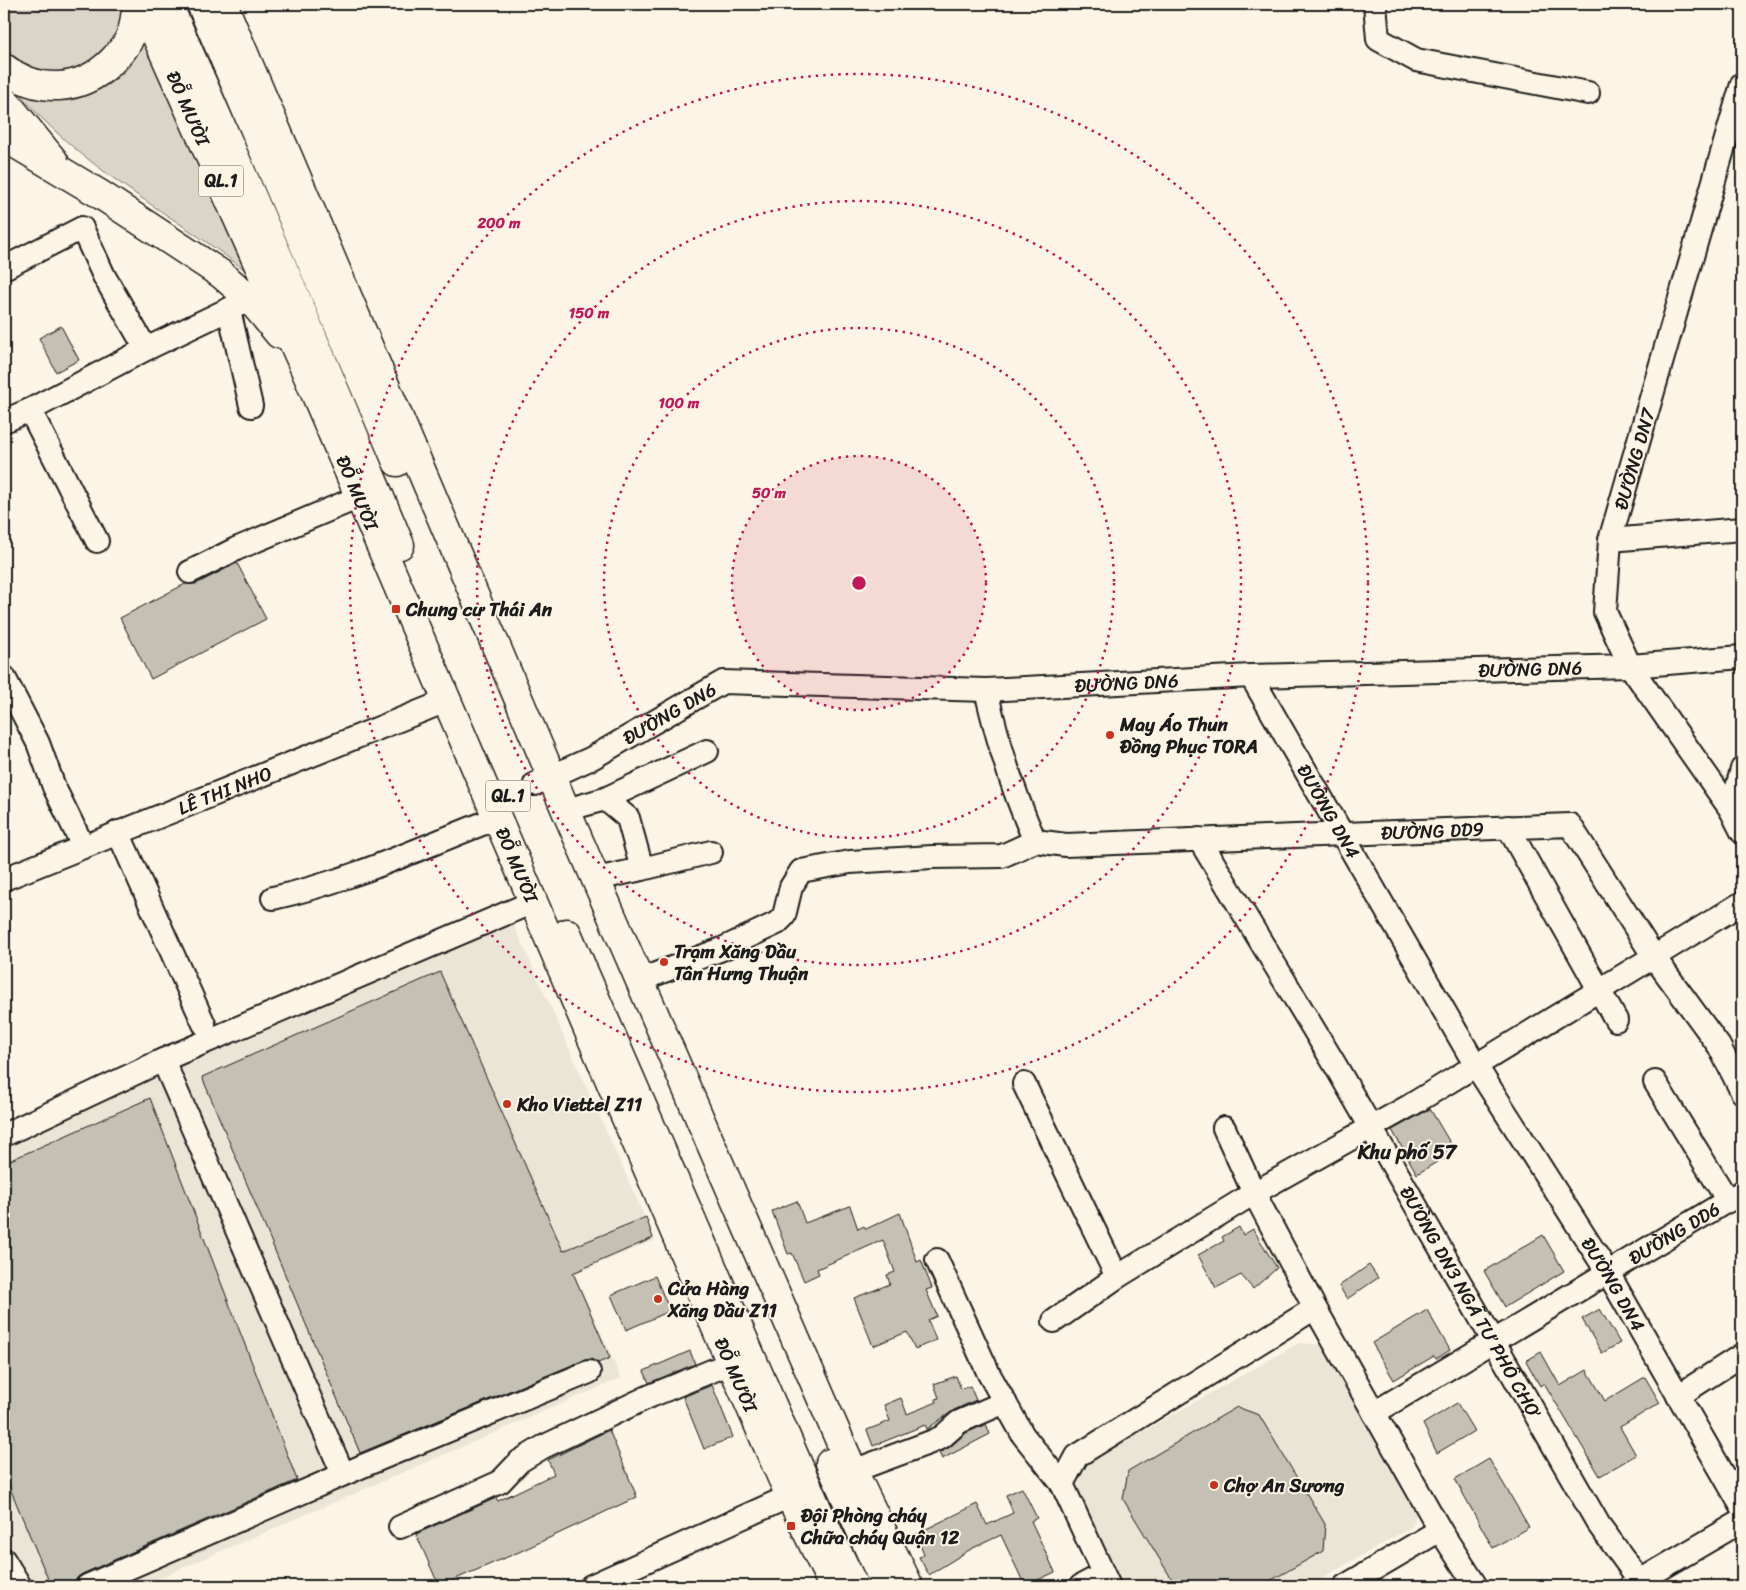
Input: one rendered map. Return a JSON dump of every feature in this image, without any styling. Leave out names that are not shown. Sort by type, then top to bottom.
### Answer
[{"type":"highway","points":[[4,68],[20,77],[49,87],[84,82],[104,69],[120,53],[131,34],[137,4]]},
{"type":"highway","name":"ĐỖ MƯỜI","points":[[142,4],[300,358],[359,497],[455,698],[823,1522],[854,1586]]},
{"type":"highway","name":"ĐỖ MƯỜI","points":[[168,4],[294,292],[344,413],[455,698],[497,818],[731,1363],[790,1496],[833,1586]]},
{"type":"highway","name":"QL.1","points":[[201,4],[543,781],[567,813],[853,1471],[909,1586]]},
{"type":"highway","name":"QL.1","points":[[223,4],[543,781],[847,1502],[886,1586]]},
{"type":"highway","points":[[4,100],[64,174]]},
{"type":"highway","points":[[4,137],[214,268],[240,305],[300,358],[344,413]]},
{"type":"highway","points":[[294,292],[300,358]]},
{"type":"street","points":[[1375,4],[1378,39],[1416,60],[1588,93]]},
{"type":"street","name":"ĐƯỜNG DN7","points":[[1742,84],[1610,540],[1605,612],[1630,666],[1731,810],[1742,832]]},
{"type":"street","points":[[4,268],[82,228],[104,276],[146,349]]},
{"type":"street","points":[[4,421],[30,410],[146,349],[240,305],[251,406]]},
{"type":"street","points":[[30,410],[97,541]]},
{"type":"street","points":[[190,572],[236,549],[359,497]]},
{"type":"street","points":[[1610,540],[1742,529]]},
{"type":"street","name":"ĐƯỜNG DN6","points":[[543,781],[592,758],[723,682],[986,690],[1251,676],[1630,666],[1742,657]]},
{"type":"street","name":"ĐƯỜNG DN4","points":[[1251,676],[1476,1066],[1608,1273],[1742,1507]]},
{"type":"street","points":[[4,677],[38,743],[54,787],[83,846]]},
{"type":"street","points":[[640,980],[722,949],[777,923],[784,916],[791,887],[801,871],[850,862],[932,857],[1002,856],[1035,841],[1017,801],[997,738],[986,690]]},
{"type":"street","name":"LÊ THỊ NHO","points":[[4,879],[455,698]]},
{"type":"street","points":[[567,813],[580,806],[606,799],[708,751]]},
{"type":"street","points":[[1731,810],[1742,769]]},
{"type":"street","points":[[606,799],[628,818],[642,869]]},
{"type":"street","points":[[273,898],[316,889],[374,869],[497,818]]},
{"type":"street","name":"ĐƯỜNG DD9","points":[[1035,841],[1066,844],[1570,825],[1654,957]]},
{"type":"street","points":[[1508,827],[1598,991],[1616,1020]]},
{"type":"street","points":[[118,832],[204,1024]]},
{"type":"street","name":"ĐƯỜNG DN3 NGÃ TƯ PHỐ CHỢ","points":[[1199,839],[1334,1063],[1370,1129],[1599,1525],[1644,1582]]},
{"type":"street","points":[[596,879],[711,852]]},
{"type":"street","points":[[4,1135],[163,1060],[533,902]]},
{"type":"street","points":[[1054,1321],[1117,1277],[1254,1193],[1370,1129],[1476,1066],[1742,902]]},
{"type":"street","points":[[1654,957],[1719,1046],[1742,1092]]},
{"type":"street","points":[[163,1060],[343,1474]]},
{"type":"street","points":[[1655,1082],[1735,1196]]},
{"type":"street","points":[[1024,1084],[1117,1277]]},
{"type":"street","points":[[1224,1128],[1254,1193],[1315,1308],[1440,1530],[1476,1586]]},
{"type":"street","name":"ĐƯỜNG DD6","points":[[1374,1413],[1735,1196]]},
{"type":"street","points":[[936,1260],[990,1374],[1023,1435],[1062,1484],[1106,1580],[1081,1586]]},
{"type":"street","points":[[1062,1484],[1077,1456],[1315,1308]]},
{"type":"street","points":[[1678,1396],[1742,1355]]},
{"type":"street","points":[[400,1527],[500,1482],[520,1461],[542,1448],[648,1397],[731,1363]]},
{"type":"street","points":[[87,1586],[343,1474],[589,1372]]},
{"type":"street","points":[[853,1471],[942,1437],[959,1422],[1005,1402]]},
{"type":"street","points":[[591,1586],[790,1496]]},
{"type":"street","points":[[1644,1582],[1742,1521]]},
{"type":"street","points":[[1345,1586],[1440,1530]]},
{"type":"street","points":[[4,1560],[20,1586]]},
{"type":"shaded area","points":[[4,4],[124,4],[123,22],[112,50],[70,74],[44,72],[19,60],[4,45]]},
{"type":"shaded area","points":[[148,33],[255,278],[225,255],[96,166],[39,115],[14,86],[60,99],[74,98],[87,94],[109,84],[125,71],[132,63]]},
{"type":"shaded area","points":[[503,901],[655,1240],[575,1274],[621,1378],[141,1586],[4,1586],[4,1119]]},
{"type":"shaded area","points":[[1299,1343],[1322,1345],[1417,1512],[1412,1527],[1308,1586],[1125,1586],[1075,1488],[1087,1463]]},
{"type":"building","points":[[61,326],[79,360],[56,372],[39,338]]},
{"type":"building","points":[[237,563],[266,619],[151,679],[120,618],[185,584],[196,584]]},
{"type":"building","points":[[440,972],[563,1251],[646,1217],[653,1238],[573,1273],[610,1358],[598,1363],[591,1359],[584,1360],[360,1453],[202,1077]]},
{"type":"building","points":[[150,1098],[297,1480],[82,1574],[76,1579],[73,1586],[51,1586],[4,1474],[4,1163]]},
{"type":"building","points":[[1430,1109],[1455,1151],[1417,1174],[1392,1130]]},
{"type":"building","points":[[797,1201],[805,1223],[850,1206],[858,1229],[864,1226],[866,1229],[900,1213],[917,1262],[921,1260],[932,1288],[926,1290],[937,1316],[928,1320],[936,1340],[915,1349],[907,1332],[873,1346],[854,1298],[890,1284],[887,1275],[895,1272],[883,1240],[817,1269],[819,1274],[804,1281],[792,1253],[788,1254],[772,1211]]},
{"type":"building","points":[[1239,1227],[1243,1235],[1253,1229],[1277,1268],[1253,1289],[1241,1275],[1216,1288],[1198,1255],[1224,1241],[1222,1237]]},
{"type":"building","points":[[1543,1235],[1564,1271],[1505,1307],[1484,1271]]},
{"type":"building","points":[[1369,1265],[1378,1278],[1347,1299],[1339,1286]]},
{"type":"building","points":[[655,1276],[670,1311],[626,1330],[611,1295]]},
{"type":"building","points":[[1600,1309],[1620,1343],[1602,1353],[1582,1319]]},
{"type":"building","points":[[1427,1310],[1450,1350],[1436,1359],[1434,1356],[1394,1380],[1372,1343]]},
{"type":"building","points":[[690,1351],[695,1364],[649,1383],[644,1371]]},
{"type":"building","points":[[1541,1352],[1560,1386],[1587,1370],[1605,1401],[1645,1377],[1660,1403],[1620,1427],[1636,1455],[1600,1476],[1544,1383],[1540,1386],[1526,1361]]},
{"type":"building","points":[[956,1376],[961,1389],[970,1386],[976,1400],[954,1410],[927,1429],[925,1425],[873,1446],[867,1430],[890,1421],[884,1405],[901,1398],[907,1414],[937,1402],[935,1399],[939,1398],[934,1384]]},
{"type":"building","points":[[712,1385],[733,1437],[704,1449],[683,1397]]},
{"type":"building","points":[[1457,1403],[1474,1431],[1437,1453],[1423,1424]]},
{"type":"building","name":"Chợ An Sương","points":[[1237,1407],[1259,1415],[1325,1524],[1323,1551],[1261,1586],[1176,1586],[1123,1499],[1128,1471]]},
{"type":"building","points":[[986,1424],[990,1434],[942,1459],[939,1453],[950,1447],[966,1433]]},
{"type":"building","points":[[609,1430],[637,1497],[519,1552],[439,1586],[416,1534],[496,1498],[498,1501],[554,1474],[548,1460]]},
{"type":"building","points":[[1489,1459],[1529,1527],[1493,1548],[1455,1479]]},
{"type":"building","points":[[1022,1488],[1037,1518],[1031,1521],[1055,1572],[1025,1586],[1001,1535],[971,1549],[929,1575],[919,1557],[924,1555],[916,1534],[977,1504],[987,1525],[1013,1513],[1006,1495]]},
{"type":"place","name":"Chung cư Thái An","points":[[396,609]]},
{"type":"place","name":"May Áo Thun Đồng Phục TORA","points":[[1110,735]]},
{"type":"place","name":"Trạm Xăng Dầu Tân Hưng Thuận","points":[[664,962]]},
{"type":"place","name":"Kho Viettel Z11","points":[[507,1104]]},
{"type":"place","name":"Cửa Hàng Xăng Dầu Z11","points":[[658,1299]]},
{"type":"place","name":"Chợ An Sương","points":[[1214,1485]]},
{"type":"place","name":"Đội Phòng cháy Chữa cháy Quận 12","points":[[791,1526]]},
{"type":"district","name":"Khu phố 57","points":[[1407,1152]]}]
